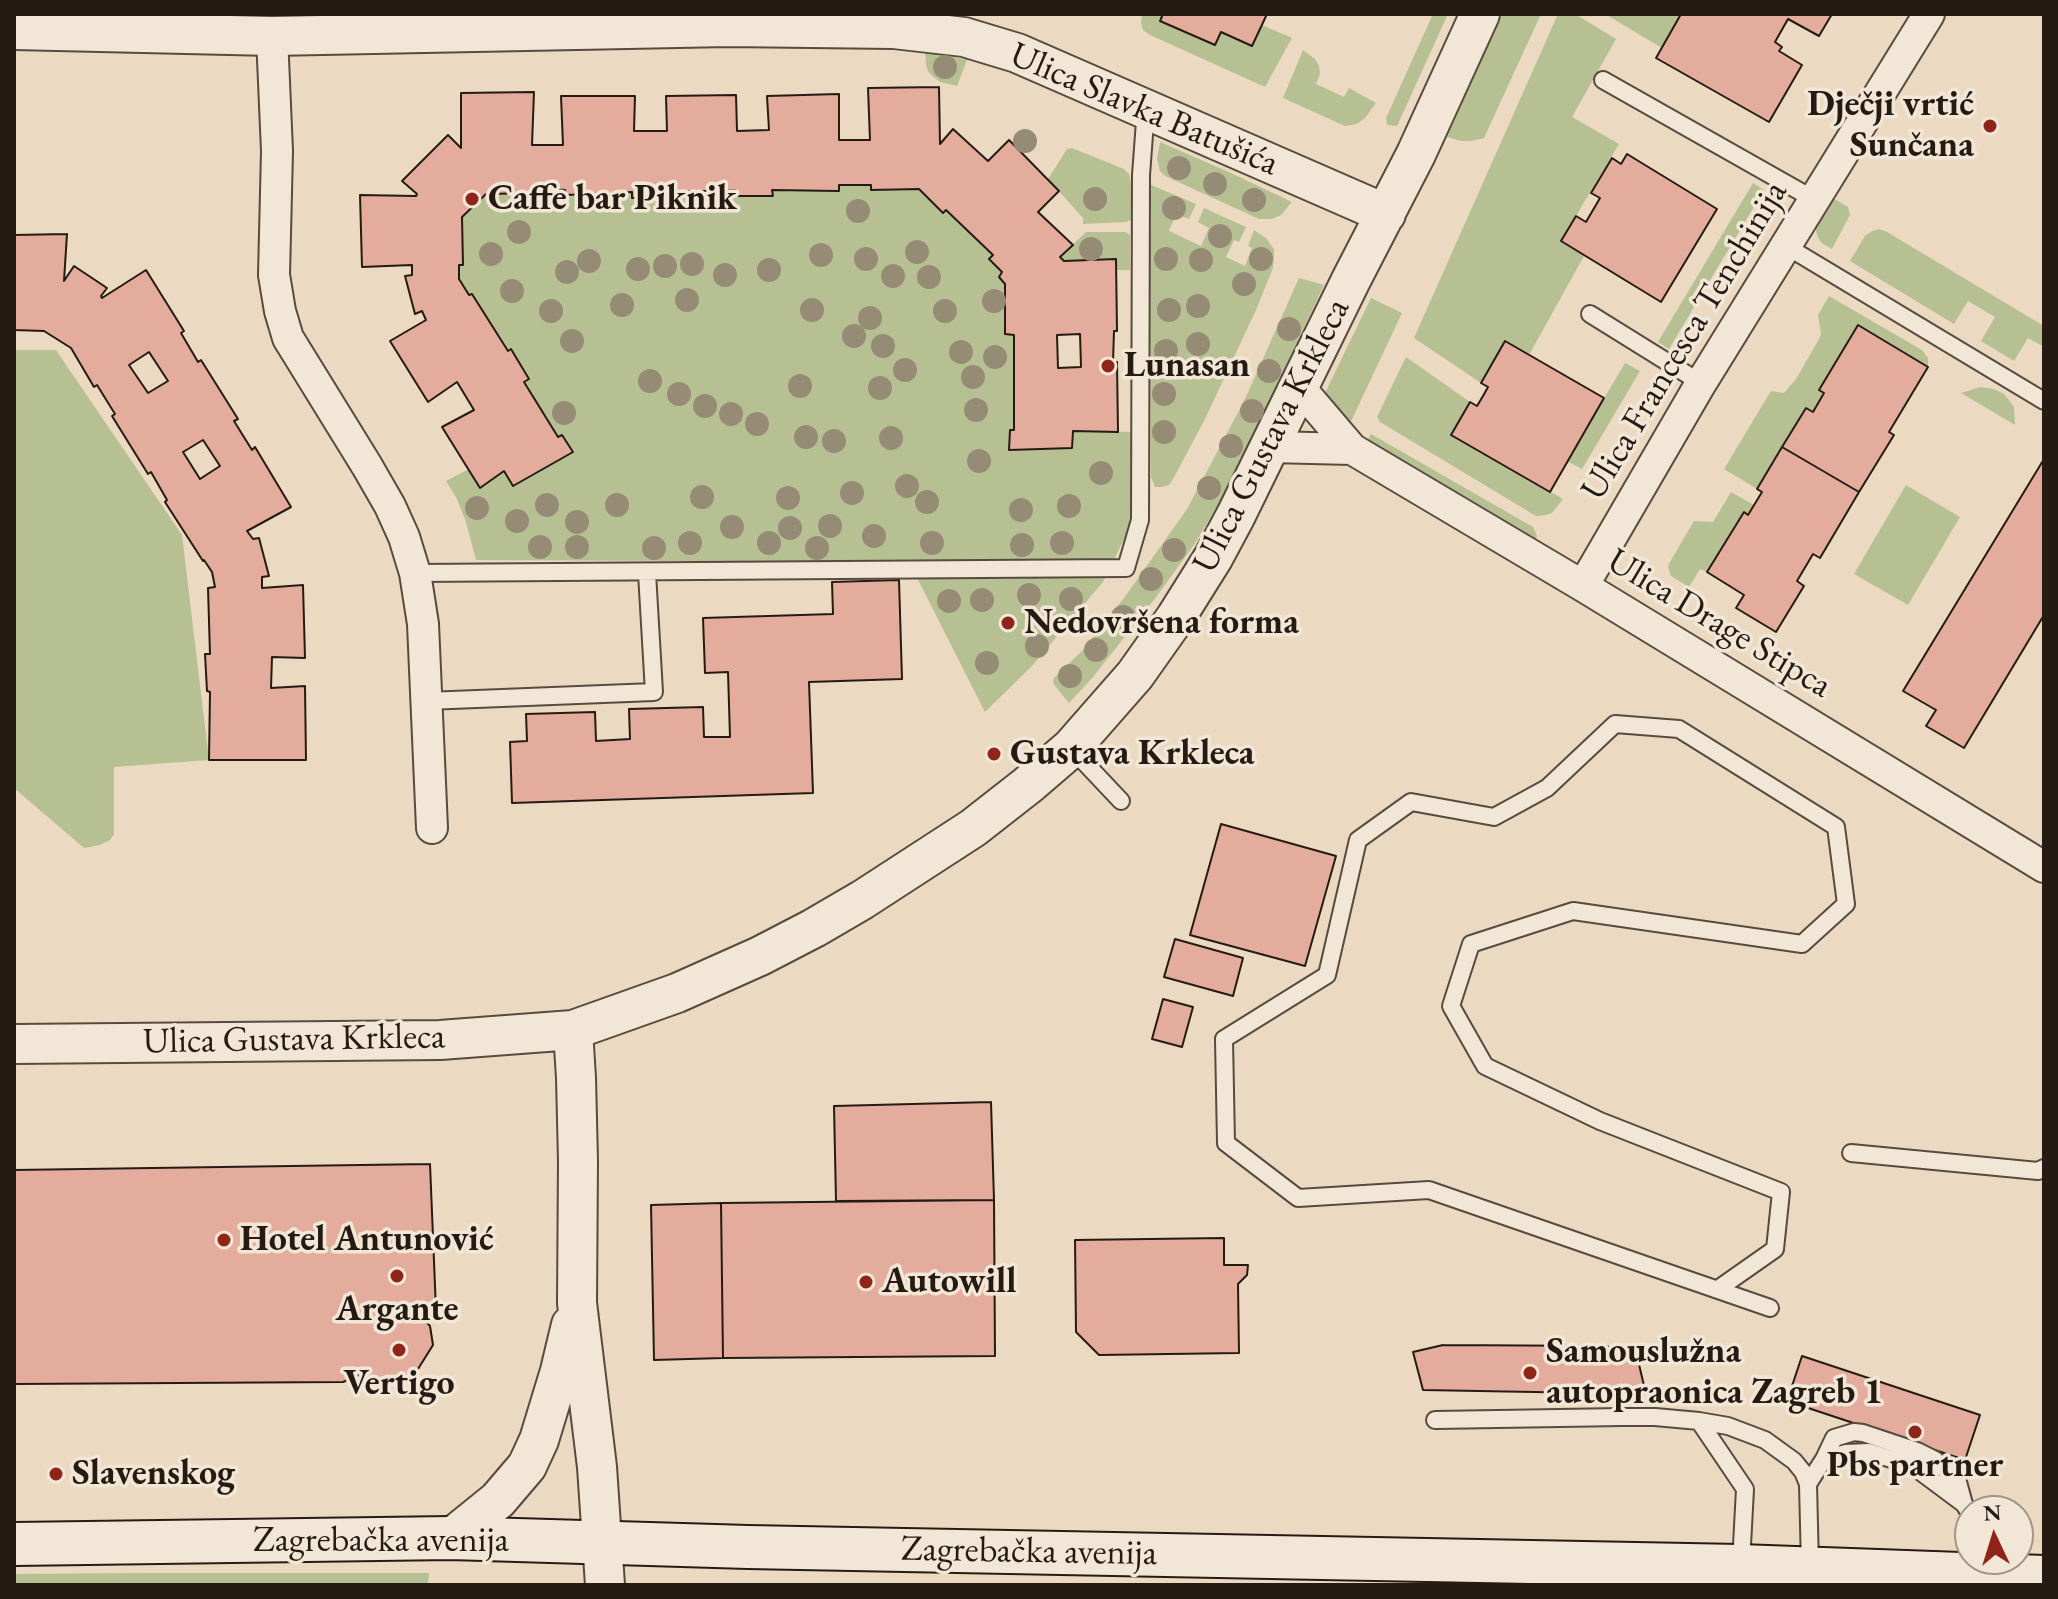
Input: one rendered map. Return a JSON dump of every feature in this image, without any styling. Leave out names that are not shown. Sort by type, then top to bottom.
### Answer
[{"type":"main road","name":"Zagrebačka avenija","points":[[14,1544],[451,1538],[1810,1569],[1954,1570]]},
{"type":"street","name":"Ulica Gustava Krkleca","points":[[14,1044],[440,1040],[573,1030],[677,993],[760,956],[814,928],[973,828],[1071,748],[1135,675],[1213,558],[1416,154],[1480,14]]},
{"type":"street","name":"Ulica Francesca Tenchinija","points":[[1583,586],[1701,383],[1927,15]]},
{"type":"street","name":"Ulica Slavka Batušića","points":[[14,30],[272,36],[729,20],[894,29],[964,37],[1017,53],[1386,214]]},
{"type":"street","points":[[272,36],[277,151],[274,275],[280,311],[288,338],[390,506],[415,573],[423,624],[432,828]]},
{"type":"street","name":"Ulica Drage Stipca","points":[[1300,388],[1352,449],[2044,867]]},
{"type":"street","name":"Ulica Drage Stipca","points":[[1270,447],[1352,449]]},
{"type":"street","points":[[573,1030],[578,1147],[577,1303],[597,1467],[605,1585]]},
{"type":"street","points":[[451,1538],[498,1500],[527,1466],[539,1440],[577,1303]]},
{"type":"lane","points":[[1603,80],[1815,200]]},
{"type":"lane","points":[[415,573],[1126,568],[1140,520],[1141,175],[1146,108]]},
{"type":"lane","points":[[1786,246],[2044,401]]},
{"type":"lane","points":[[1590,314],[1701,383]]},
{"type":"lane","points":[[426,701],[654,692],[647,573]]},
{"type":"lane","points":[[1718,1289],[1775,1249],[1781,1192],[1600,1121],[1485,1066],[1451,1006],[1471,944],[1573,911],[1802,944],[1846,904],[1836,827],[1679,729],[1615,724],[1547,788],[1494,817],[1411,802],[1358,840],[1327,975],[1224,1039],[1226,1143],[1298,1198],[1429,1190],[1770,1308]]},
{"type":"lane","points":[[1071,748],[1121,801]]},
{"type":"lane","points":[[1851,1153],[2038,1171],[2044,1168]]},
{"type":"lane","points":[[1435,1420],[1655,1417],[1728,1426],[1765,1440],[1794,1461],[1808,1484],[1810,1569]]},
{"type":"lane","points":[[1699,1421],[1745,1489],[1740,1566]]},
{"type":"lane","points":[[1808,1484],[1834,1438],[1854,1432],[1917,1451],[1935,1460],[1958,1482],[1962,1495]]},
{"type":"green space","points":[[1142,14],[1163,14],[1161,21],[1215,45],[1221,32],[1252,45],[1262,25],[1292,38],[1265,87],[1150,35],[1143,30]]},
{"type":"green space","points":[[1433,14],[1448,14],[1397,126],[1387,125],[1386,118]]},
{"type":"green space","points":[[1502,14],[1541,14],[1484,138],[1461,141],[1447,137]]},
{"type":"green space","points":[[1558,14],[1575,14],[1616,39],[1572,117],[1619,144],[1561,241],[1584,256],[1529,355],[1505,341],[1481,383],[1414,338]]},
{"type":"green space","points":[[1605,14],[1681,14],[1662,48]]},
{"type":"green space","points":[[925,50],[967,60],[957,86],[940,82],[929,73]]},
{"type":"green space","points":[[1303,50],[1319,66],[1316,84],[1344,97],[1349,88],[1376,103],[1365,118],[1357,124],[1345,126],[1283,98]]},
{"type":"green space","points":[[1160,142],[1292,202],[1281,215],[1272,219],[1259,219],[1248,214],[1165,176],[1157,159]]},
{"type":"green space","points":[[1072,148],[1124,169],[1129,174],[1131,220],[1083,224],[1083,218],[1048,179],[1067,149]]},
{"type":"green space","points":[[1753,183],[1764,190],[1669,349],[1658,342]]},
{"type":"green space","points":[[1149,184],[1196,204],[1189,219],[1176,214],[1169,231],[1201,246],[1209,228],[1198,222],[1204,208],[1246,227],[1239,242],[1234,240],[1226,257],[1245,266],[1252,248],[1248,246],[1254,230],[1266,238],[1274,249],[1273,268],[1256,310],[1205,419],[1172,481],[1162,487],[1155,487],[1151,477]]},
{"type":"green space","points":[[839,185],[871,185],[872,190],[919,189],[942,213],[946,210],[993,255],[989,259],[1002,272],[999,277],[1005,284],[1005,334],[1014,335],[1014,430],[1010,430],[1010,449],[1072,448],[1073,431],[1132,432],[1133,515],[1103,582],[1031,667],[985,712],[909,562],[476,560],[466,522],[446,481],[469,469],[481,488],[504,471],[514,486],[572,452],[562,435],[558,437],[524,382],[529,378],[512,350],[508,351],[459,279],[459,265],[463,264],[462,217],[486,194],[532,193],[534,188],[565,190],[566,195],[632,192],[633,198],[669,196],[669,192],[735,190],[735,196],[772,196],[772,190],[839,191]]},
{"type":"green space","points":[[1831,197],[1848,207],[1850,215],[1832,249],[1818,238],[1815,227]]},
{"type":"green space","points":[[1879,229],[2044,326],[2044,347],[2028,338],[2014,361],[1981,341],[1995,317],[1968,301],[1954,324],[1850,261],[1865,236]]},
{"type":"green space","points":[[1086,232],[1125,232],[1130,235],[1130,270],[1116,270],[1115,259],[1064,261],[1060,257]]},
{"type":"green space","points":[[1299,278],[1324,285],[1231,482],[1196,542],[1157,596],[1069,703],[1055,686],[1054,678],[1081,652],[1124,598],[1187,509],[1245,399]]},
{"type":"green space","points":[[1829,296],[1922,350],[1928,358],[1928,367],[1858,325],[1819,390],[1824,393],[1813,412],[1805,408],[1757,489],[1724,469],[1771,391],[1784,393],[1796,379],[1821,334],[1818,315]]},
{"type":"green space","points":[[1371,298],[1402,313],[1346,432],[1325,400],[1325,393]]},
{"type":"green space","points":[[14,350],[56,350],[182,535],[209,760],[114,767],[114,834],[100,845],[84,848],[14,788]]},
{"type":"green space","points":[[1406,357],[1470,402],[1451,435],[1563,499],[1552,513],[1536,516],[1380,422],[1377,417]]},
{"type":"green space","points":[[1625,363],[1640,371],[1582,469],[1567,461]]},
{"type":"green space","points":[[1980,387],[2004,394],[2014,407],[2015,425],[1961,393]]},
{"type":"green space","points":[[1371,434],[1533,527],[1537,536],[1535,542],[1367,441]]},
{"type":"green space","points":[[1906,485],[1960,517],[1908,605],[1854,574]]},
{"type":"green space","points":[[1731,492],[1754,505],[1748,515],[1743,512],[1707,572],[1700,569],[1689,587],[1671,576],[1670,562],[1694,521],[1713,522]]},
{"type":"green space","points":[[429,1573],[428,1585],[14,1585],[14,1574]]},
{"type":"building","points":[[1163,14],[1267,14],[1252,46],[1221,32],[1215,45],[1160,21]]},
{"type":"building","points":[[1681,14],[1832,14],[1819,36],[1788,19],[1775,42],[1782,47],[1779,51],[1802,65],[1769,122],[1656,58]]},
{"type":"building","points":[[939,87],[940,144],[953,129],[988,161],[1009,140],[1059,191],[1038,212],[1073,245],[1060,257],[1064,261],[1116,259],[1117,331],[1114,331],[1113,362],[1117,362],[1118,432],[1073,431],[1072,448],[1009,450],[1010,430],[1014,430],[1014,335],[1005,334],[1005,284],[999,277],[1002,272],[989,259],[993,255],[919,189],[871,190],[871,185],[839,185],[839,191],[772,190],[773,196],[735,196],[735,190],[669,192],[669,196],[632,198],[632,192],[566,195],[565,190],[534,188],[533,193],[486,194],[462,217],[463,265],[459,265],[459,279],[508,351],[511,349],[529,379],[524,382],[558,437],[562,435],[573,452],[513,486],[504,471],[480,488],[442,427],[474,410],[457,382],[428,402],[390,341],[426,320],[422,311],[415,314],[405,276],[412,275],[412,265],[362,267],[360,195],[416,196],[402,181],[448,135],[461,148],[461,93],[534,92],[532,145],[563,145],[561,96],[635,96],[634,131],[667,131],[666,96],[736,95],[737,131],[769,130],[767,96],[839,94],[839,140],[870,140],[868,88]],"holes":[[[1080,334],[1081,367],[1058,368],[1057,335]]]},
{"type":"building","points":[[1627,154],[1717,209],[1661,302],[1561,241],[1576,216],[1586,222],[1600,198],[1591,193],[1612,158],[1621,164]]},
{"type":"building","points":[[67,234],[64,281],[74,266],[107,288],[102,298],[146,270],[184,331],[181,333],[198,362],[201,360],[238,419],[234,421],[252,450],[255,447],[291,507],[247,531],[253,539],[259,538],[269,576],[262,577],[262,588],[303,585],[305,658],[272,657],[271,688],[305,686],[306,760],[209,760],[210,692],[207,691],[205,654],[210,654],[208,588],[215,587],[212,572],[165,502],[167,500],[151,472],[148,474],[112,416],[115,414],[97,385],[94,387],[71,348],[44,331],[14,330],[14,235]],"holes":[[[149,352],[168,381],[148,393],[129,365]],[[203,440],[220,466],[200,479],[183,452]]]},
{"type":"building","points":[[1858,325],[1928,367],[1889,432],[1894,435],[1859,492],[1782,447],[1806,408],[1813,412],[1824,393],[1819,390]]},
{"type":"building","points":[[1505,341],[1604,398],[1550,492],[1451,435],[1470,402],[1477,406],[1483,396],[1488,387],[1481,383]]},
{"type":"building","points":[[1782,447],[1859,492],[1820,558],[1813,554],[1797,581],[1804,586],[1776,632],[1736,608],[1744,595],[1707,572],[1744,512],[1748,515],[1762,492],[1757,489]]},
{"type":"building","points":[[2044,459],[2044,615],[1964,748],[1926,726],[1936,710],[1903,691]]},
{"type":"building","points":[[899,580],[902,679],[809,682],[813,793],[512,803],[510,742],[527,741],[526,714],[595,712],[596,741],[630,739],[629,709],[703,707],[704,737],[730,737],[728,672],[705,673],[703,618],[833,614],[832,582]]},
{"type":"building","points":[[1221,824],[1336,856],[1305,966],[1190,935]]},
{"type":"building","points":[[1175,939],[1243,958],[1233,996],[1164,977]]},
{"type":"building","points":[[1163,999],[1193,1007],[1182,1047],[1152,1039]]},
{"type":"building","points":[[991,1102],[994,1200],[836,1201],[834,1106]]},
{"type":"building","name":"Hotel Antunović","points":[[430,1164],[436,1310],[417,1312],[430,1326],[433,1345],[418,1369],[406,1378],[385,1382],[360,1375],[343,1382],[14,1384],[14,1170]]},
{"type":"building","points":[[994,1200],[995,1356],[723,1358],[721,1203]]},
{"type":"building","points":[[721,1203],[723,1358],[654,1360],[651,1205]]},
{"type":"building","points":[[1224,1238],[1224,1265],[1248,1265],[1247,1275],[1238,1284],[1239,1353],[1099,1355],[1076,1332],[1075,1240]]},
{"type":"building","name":"Samouslužna autopraonica Zagreb 1","points":[[1443,1345],[1606,1346],[1637,1356],[1646,1394],[1423,1390],[1413,1352]]},
{"type":"building","points":[[1802,1356],[1980,1415],[1965,1460],[1787,1401]]},
{"type":"place","name":"Dječji vrtić Sunčana","points":[[1990,126]]},
{"type":"place","name":"Caffe bar Piknik","points":[[472,199]]},
{"type":"place","name":"Lunasan","points":[[1108,366]]},
{"type":"place","name":"Nedovršena forma","points":[[1008,623]]},
{"type":"place","name":"Gustava Krkleca","points":[[994,754]]},
{"type":"place","name":"Hotel Antunović","points":[[224,1240]]},
{"type":"place","name":"Argante","points":[[397,1276]]},
{"type":"place","name":"Autowill","points":[[866,1282]]},
{"type":"place","name":"Vertigo","points":[[399,1350]]},
{"type":"place","name":"Samouslužna autopraonica Zagreb 1","points":[[1530,1373]]},
{"type":"place","name":"Pbs partner","points":[[1915,1432]]},
{"type":"place","name":"Slavenskog","points":[[56,1474]]}]
